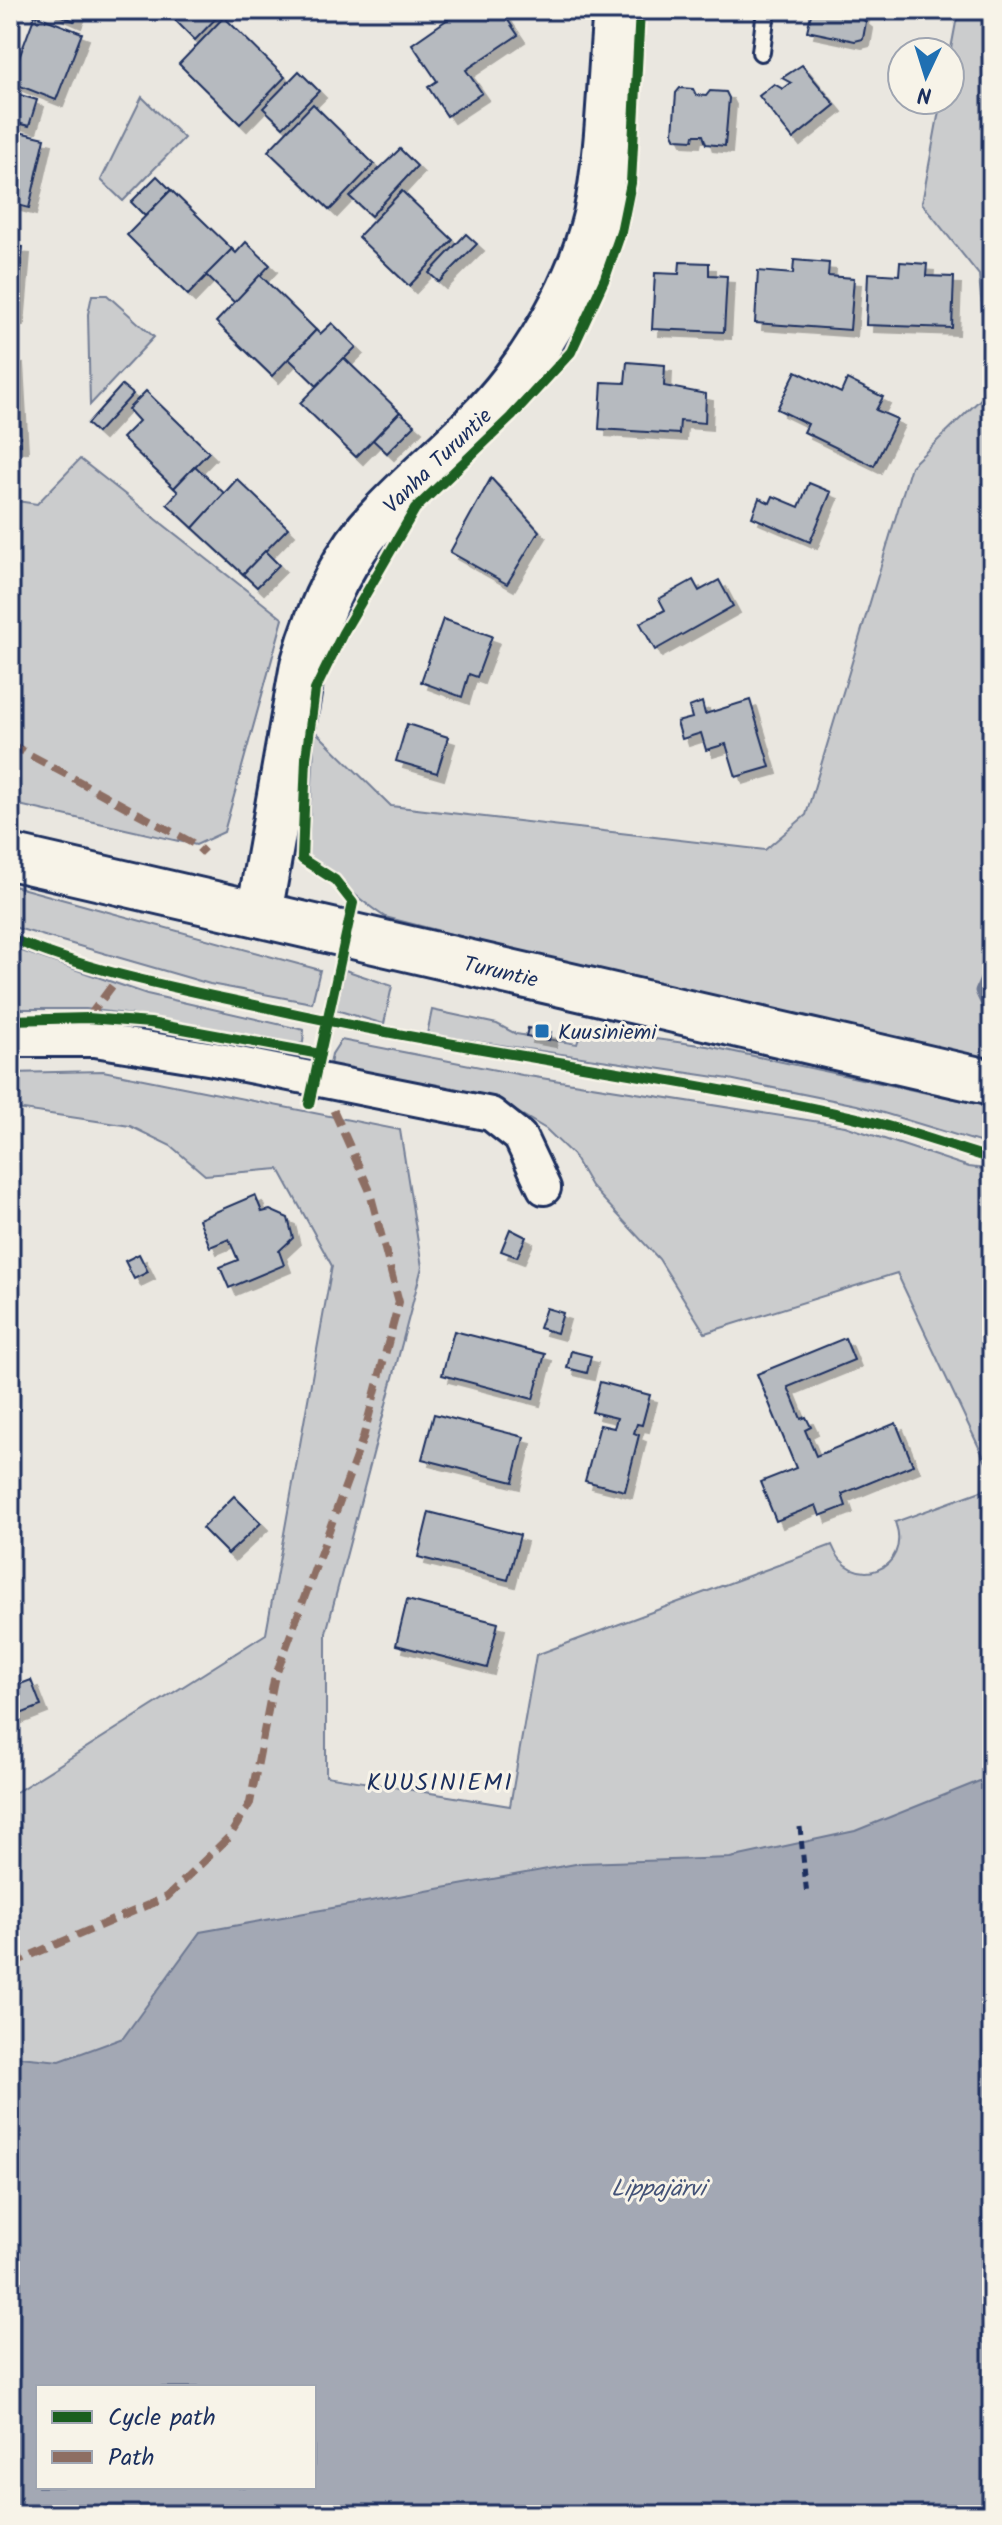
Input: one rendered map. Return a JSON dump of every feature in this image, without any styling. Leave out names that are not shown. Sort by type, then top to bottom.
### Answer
[{"type":"main road","name":"Vanha Turuntie","points":[[259,914],[303,665],[310,641],[348,558],[378,518],[514,381],[555,317],[580,262],[595,215],[616,10]]},
{"type":"main road","name":"Turuntie","points":[[10,857],[992,1083]]},
{"type":"street","points":[[10,1040],[95,1040],[214,1059],[491,1114],[520,1137],[544,1188]]},
{"type":"lane","points":[[761,52],[766,10]]},
{"type":"path","points":[[800,1827],[807,1896]]},
{"type":"path","points":[[10,2033],[15,2109]]},
{"type":"shaded area","points":[[992,13],[992,1065],[819,1027],[385,917],[308,857],[315,731],[391,806],[765,850],[806,815],[911,466],[989,391],[979,275],[922,203],[938,116],[966,116],[966,36],[953,36],[957,17]]},
{"type":"shaded area","points":[[142,97],[184,138],[123,201],[101,180]]},
{"type":"shaded area","points":[[92,295],[107,295],[154,337],[90,405],[88,314]]},
{"type":"shaded area","points":[[80,459],[283,619],[224,832],[196,845],[10,803],[10,500],[37,504]]},
{"type":"shaded area","points":[[10,885],[320,970],[312,1003],[210,984],[10,926]]},
{"type":"shaded area","points":[[10,947],[147,994],[304,1030],[303,1043],[289,1045],[134,1015],[86,1009],[10,1009]]},
{"type":"shaded area","points":[[345,970],[392,986],[384,1024],[336,1010]]},
{"type":"shaded area","points":[[432,1010],[497,1024],[516,1034],[577,1044],[582,1029],[707,1046],[992,1107],[992,1146],[857,1105],[729,1079],[427,1034]]},
{"type":"shaded area","points":[[341,1040],[522,1075],[845,1126],[969,1167],[992,1170],[992,1475],[897,1273],[705,1333],[659,1259],[591,1186],[573,1155],[546,1129],[502,1103],[329,1070],[332,1054]]},
{"type":"shaded area","name":"Lippajärvi","points":[[103,1071],[400,1130],[422,1267],[326,1633],[326,1776],[510,1806],[536,1655],[832,1545],[841,1560],[852,1569],[865,1572],[877,1570],[888,1563],[895,1553],[898,1539],[895,1522],[992,1487],[992,2515],[10,2515],[10,1796],[266,1634],[332,1266],[279,1169],[205,1175],[171,1146],[130,1126],[10,1108],[10,1073]]},
{"type":"water","name":"Lippajärvi","points":[[992,1776],[992,2515],[10,2515],[10,2056],[60,2061],[123,2038],[200,1932],[581,1863],[730,1858],[855,1831]]},
{"type":"building","points":[[49,10],[79,10],[74,21]]},
{"type":"building","points":[[184,10],[224,10],[195,40],[175,20]]},
{"type":"building","points":[[461,10],[501,10],[518,35],[466,70],[482,93],[447,116],[428,87],[437,81],[412,44]]},
{"type":"building","points":[[812,10],[863,10],[861,18],[866,22],[863,39],[855,41],[807,31]]},
{"type":"building","points":[[35,15],[82,33],[56,100],[10,82]]},
{"type":"building","points":[[224,17],[285,77],[240,124],[179,64]]},
{"type":"building","points":[[802,65],[835,105],[793,139],[759,96],[774,84],[783,89],[791,83],[782,78]]},
{"type":"building","points":[[299,71],[319,91],[283,127],[263,108]]},
{"type":"building","points":[[680,88],[693,89],[696,95],[706,96],[710,91],[726,92],[729,98],[725,146],[706,144],[703,135],[694,135],[693,140],[676,139],[673,133],[676,93]]},
{"type":"building","points":[[10,92],[37,100],[29,126],[10,121]]},
{"type":"building","points":[[313,104],[374,164],[330,210],[268,151]]},
{"type":"building","points":[[10,130],[45,138],[29,208],[10,203]]},
{"type":"building","points":[[400,149],[417,166],[371,216],[350,197]]},
{"type":"building","points":[[157,176],[171,190],[145,216],[131,202]]},
{"type":"building","points":[[171,190],[232,249],[188,295],[127,235]]},
{"type":"building","points":[[402,191],[453,240],[409,286],[358,237]]},
{"type":"building","points":[[466,234],[477,244],[439,282],[429,273]]},
{"type":"building","points":[[246,242],[270,265],[235,303],[206,275],[232,249],[236,253]]},
{"type":"building","points":[[10,246],[23,247],[17,318],[10,318]]},
{"type":"building","points":[[794,260],[829,263],[828,276],[854,278],[850,330],[755,323],[758,271],[793,274]]},
{"type":"building","points":[[680,262],[709,263],[709,275],[727,276],[724,332],[652,329],[655,273],[679,274]]},
{"type":"building","points":[[900,262],[927,264],[926,276],[954,277],[952,328],[866,325],[868,273],[899,275]]},
{"type":"building","points":[[260,275],[316,330],[272,376],[216,322]]},
{"type":"building","points":[[332,323],[356,347],[317,386],[289,359],[316,330],[320,334]]},
{"type":"building","points":[[16,357],[21,445],[10,446],[10,358]]},
{"type":"building","points":[[344,358],[400,412],[356,457],[300,403]]},
{"type":"building","points":[[627,362],[665,365],[664,386],[706,394],[705,423],[680,421],[679,434],[599,429],[602,382],[625,383]]},
{"type":"building","points":[[796,371],[841,393],[847,379],[883,397],[876,410],[897,419],[874,466],[804,432],[808,424],[777,409]]},
{"type":"building","points":[[122,385],[133,394],[97,433],[87,424]]},
{"type":"building","points":[[146,391],[209,452],[174,488],[122,438],[139,421],[128,409]]},
{"type":"building","points":[[400,412],[415,425],[387,453],[373,440]]},
{"type":"building","points":[[195,466],[225,494],[193,528],[167,504],[178,492],[174,488]]},
{"type":"building","points":[[491,478],[539,531],[507,584],[450,552]]},
{"type":"building","points":[[237,479],[288,528],[243,574],[193,528]]},
{"type":"building","points":[[809,483],[831,492],[810,542],[752,517],[759,498],[770,503],[773,496],[799,507]]},
{"type":"building","points":[[265,551],[279,565],[257,587],[243,574]]},
{"type":"building","points":[[693,580],[699,591],[719,580],[733,606],[655,650],[640,623],[665,610],[659,599]]},
{"type":"building","points":[[443,619],[492,636],[477,677],[469,674],[462,697],[421,682]]},
{"type":"building","points":[[750,700],[770,767],[736,777],[726,744],[706,750],[701,733],[682,739],[677,722],[692,718],[689,707],[702,702],[705,714]]},
{"type":"building","points":[[407,724],[448,737],[437,773],[396,761]]},
{"type":"building","points":[[528,1028],[551,1032],[549,1040],[526,1036]]},
{"type":"building","points":[[255,1195],[262,1212],[270,1210],[288,1218],[293,1238],[279,1251],[284,1265],[229,1288],[220,1267],[238,1260],[229,1239],[210,1247],[199,1219]]},
{"type":"building","points":[[510,1229],[526,1237],[517,1257],[501,1251]]},
{"type":"building","points":[[139,1254],[148,1272],[134,1279],[125,1261]]},
{"type":"building","points":[[546,1308],[563,1313],[557,1333],[539,1328]]},
{"type":"building","points":[[454,1331],[545,1354],[533,1399],[442,1375]]},
{"type":"building","points":[[845,1338],[854,1360],[788,1387],[801,1419],[806,1417],[811,1427],[805,1430],[816,1456],[896,1423],[913,1465],[842,1494],[846,1506],[820,1516],[816,1505],[776,1521],[760,1482],[796,1468],[757,1374]]},
{"type":"building","points":[[571,1351],[591,1356],[587,1373],[567,1368]]},
{"type":"building","points":[[600,1382],[650,1395],[642,1425],[637,1424],[634,1433],[639,1435],[625,1491],[585,1481],[600,1425],[614,1428],[617,1418],[592,1412]]},
{"type":"building","points":[[434,1414],[524,1437],[513,1482],[422,1459]]},
{"type":"building","points":[[234,1496],[261,1523],[228,1554],[202,1528]]},
{"type":"building","points":[[429,1512],[520,1535],[508,1580],[418,1557]]},
{"type":"building","points":[[407,1600],[498,1623],[487,1668],[396,1645]]},
{"type":"building","points":[[31,1680],[41,1706],[10,1718],[10,1688]]},
{"type":"waterway","points":[[992,963],[980,991],[992,1017]]},
{"type":"marked path","points":[[10,744],[196,845],[204,853]]},
{"type":"marked path","points":[[88,1018],[121,974]]},
{"type":"marked path","points":[[10,1964],[167,1897],[229,1837],[250,1803],[274,1680],[363,1438],[399,1302],[369,1189],[333,1109]]},
{"type":"cycle path","points":[[309,1104],[353,903],[335,880],[302,859],[306,758],[315,690],[343,633],[415,509],[511,417],[571,352],[605,278],[621,232],[631,183],[640,10]]},
{"type":"cycle path","points":[[10,938],[75,962],[176,988],[349,1025],[782,1102],[871,1121],[992,1159]]},
{"type":"cycle path","points":[[10,1020],[88,1018],[150,1023],[320,1054]]},
{"type":"place","name":"Kuusiniemi","points":[[542,1031]]},
{"type":"district","name":"KUUSINIEMI","points":[[440,1782]]}]
